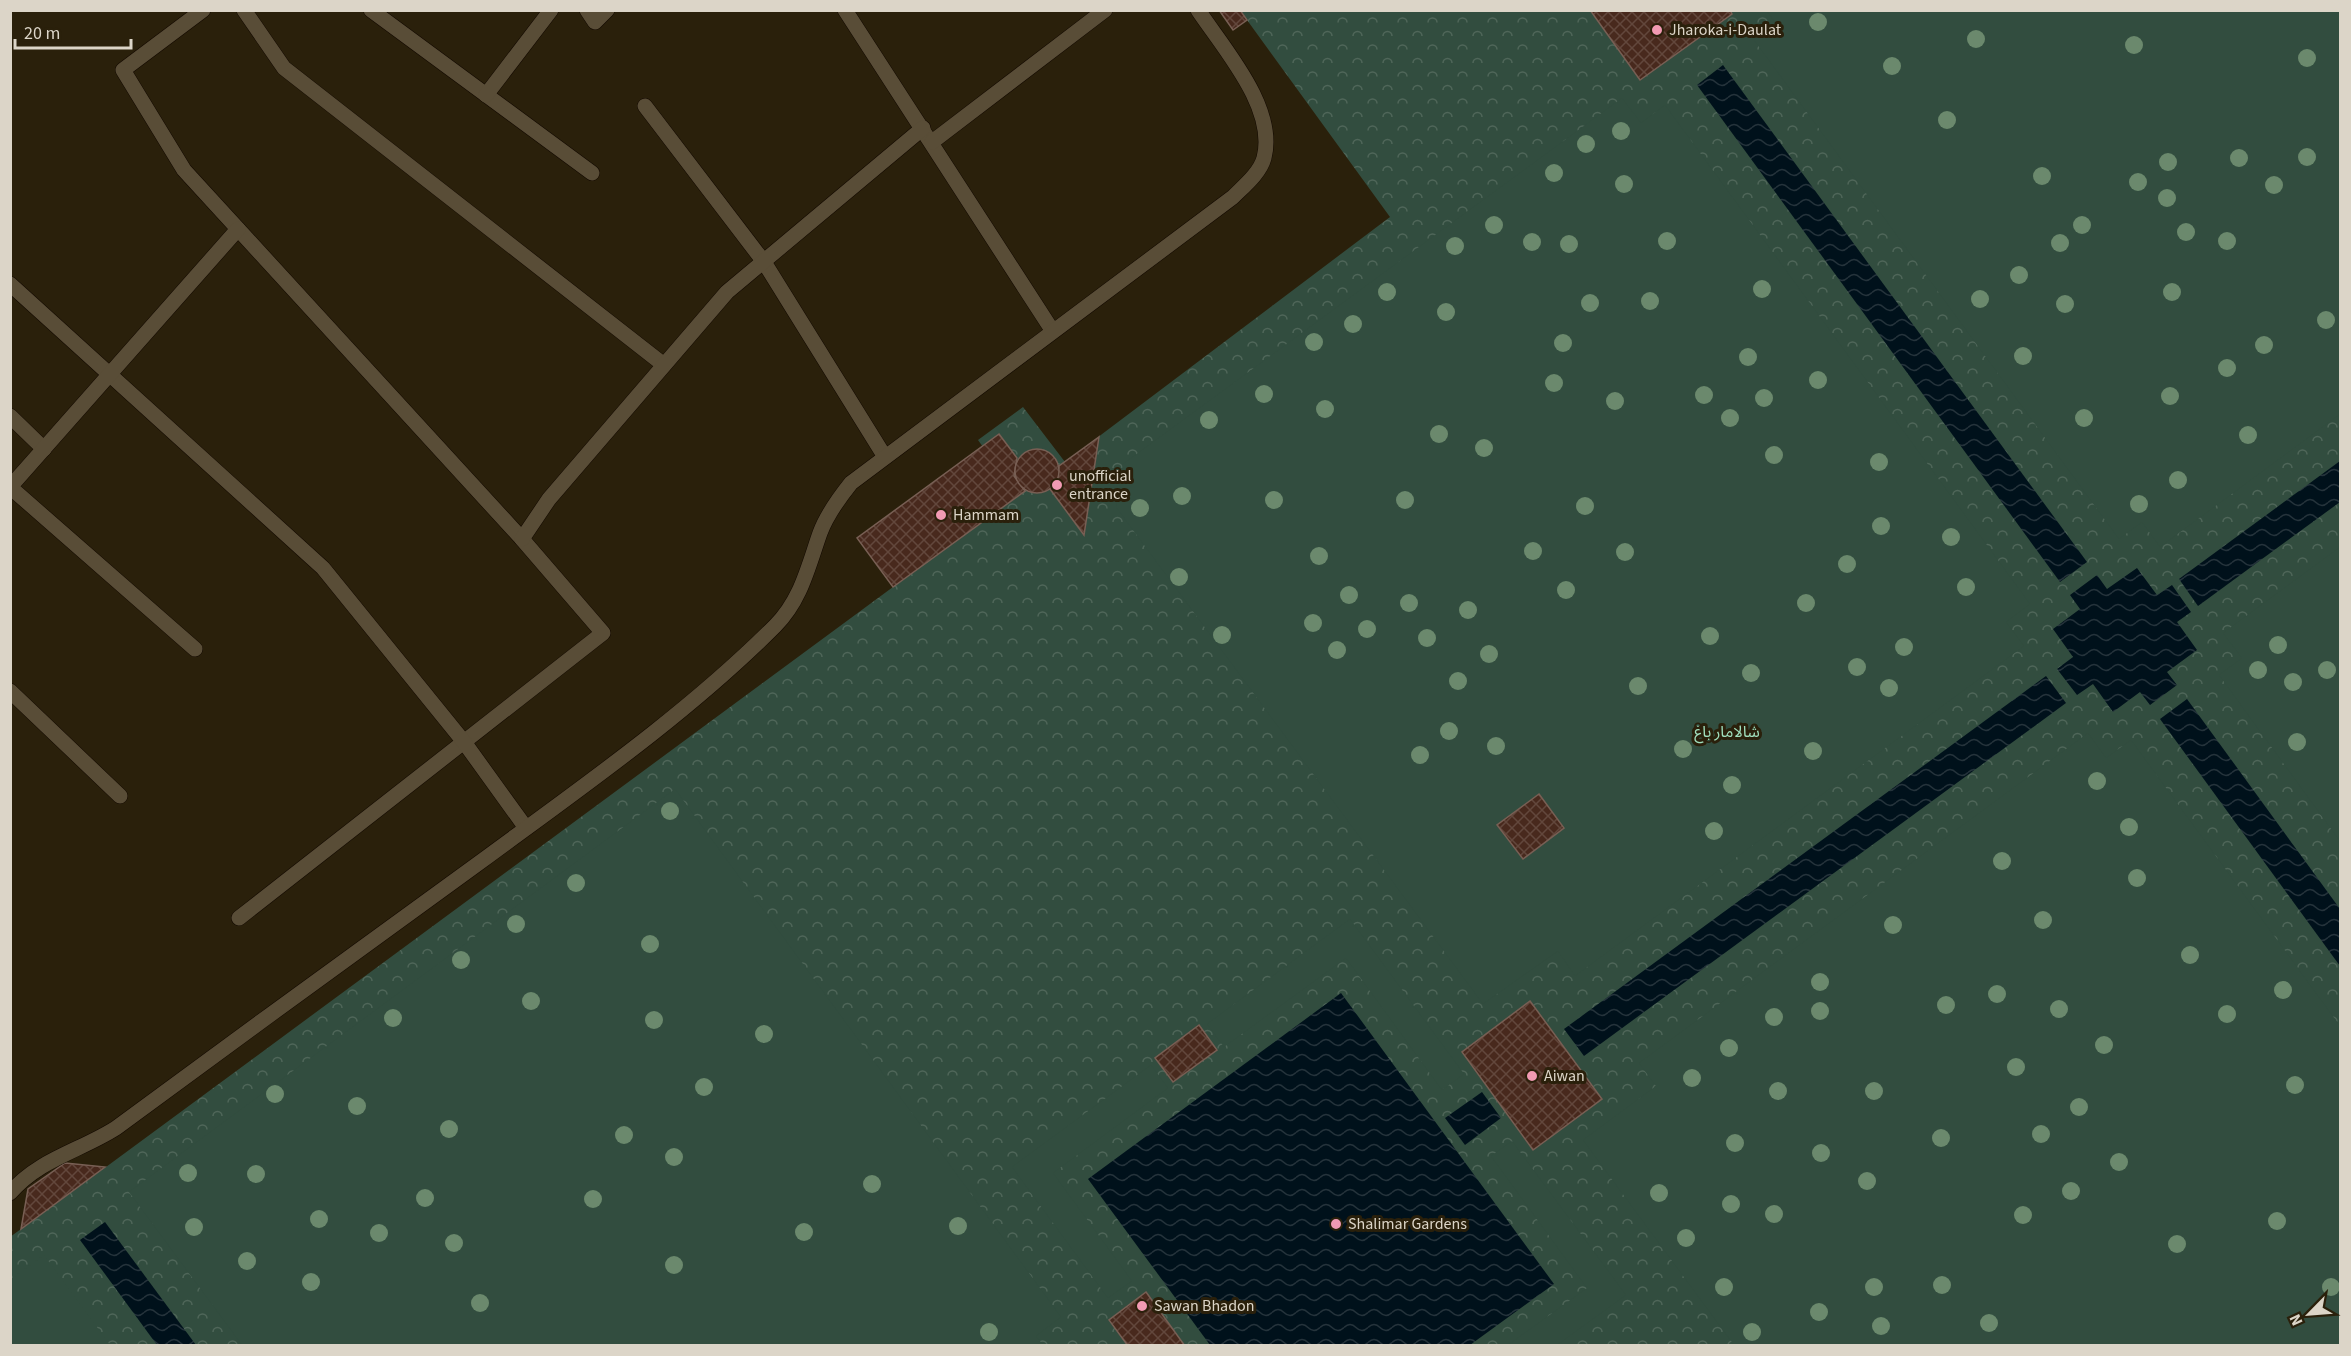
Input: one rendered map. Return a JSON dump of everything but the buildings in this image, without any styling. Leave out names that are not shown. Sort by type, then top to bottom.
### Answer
[{"type":"street","points":[[203,10],[123,70],[184,170],[522,539],[603,633],[239,918]]},
{"type":"street","points":[[244,10],[284,68],[664,365]]},
{"type":"street","points":[[371,10],[592,173]]},
{"type":"street","points":[[486,96],[551,10]]},
{"type":"street","points":[[587,10],[595,22],[608,10]]},
{"type":"street","points":[[845,10],[1052,330]]},
{"type":"street","points":[[932,142],[1105,10]]},
{"type":"street","points":[[10,1193],[48,1161],[93,1143],[116,1128],[526,828],[684,707],[776,625],[795,602],[807,577],[821,532],[836,502],[852,483],[1052,330],[1233,197],[1252,178],[1264,159],[1266,138],[1263,116],[1250,88],[1198,10]]},
{"type":"street","points":[[645,106],[764,262],[885,457]]},
{"type":"street","points":[[522,539],[549,500],[727,292],[923,128]]},
{"type":"street","points":[[195,649],[10,488],[238,229]]},
{"type":"street","points":[[10,284],[323,568],[464,742],[526,828]]},
{"type":"street","points":[[10,416],[44,449]]},
{"type":"street","points":[[10,691],[120,796]]},
{"type":"green space","name":"شالامار باغ","points":[[1219,11],[2340,11],[2340,1345],[11,1346],[10,1237],[21,1229],[28,1189],[65,1163],[106,1167],[893,587],[983,447],[978,440],[1023,407],[1065,462],[1390,217],[1247,20],[1233,30]]},
{"type":"green space","points":[[1767,11],[2340,11],[2340,414],[2160,547],[2142,522],[2119,539],[1754,40],[1776,24]]},
{"type":"green space","points":[[1622,98],[1641,123],[1665,105],[2030,604],[2006,622],[2024,646],[1575,976],[1558,951],[1483,1004],[1116,507],[1123,464]]},
{"type":"green space","points":[[2340,547],[2340,841],[2219,675],[2242,658],[2223,633]]},
{"type":"green space","points":[[2088,733],[2106,758],[2131,740],[2340,1026],[2340,1345],[1734,1345],[1583,1140],[1656,1086],[1639,1063]]},
{"type":"green space","points":[[675,789],[1061,1317],[1036,1336],[1043,1345],[242,1345],[129,1192]]},
{"type":"green space","points":[[1350,919],[1464,1074],[1442,1090],[1346,958],[1224,1047],[1207,1024]]},
{"type":"green space","points":[[1151,1065],[1168,1088],[1053,1173],[1132,1281],[1108,1298],[1012,1167]]},
{"type":"green space","points":[[1512,1141],[1626,1295],[1557,1345],[1508,1345],[1587,1288],[1491,1156]]},
{"type":"green space","points":[[44,1255],[110,1345],[11,1345],[11,1279]]},
{"type":"water","points":[[1723,65],[2087,562],[2060,582],[1697,85]]},
{"type":"water","points":[[2340,461],[2340,502],[2198,606],[2179,579]]},
{"type":"water","points":[[2137,568],[2157,595],[2172,585],[2191,612],[2177,622],[2197,650],[2167,672],[2177,685],[2150,705],[2140,692],[2113,712],[2093,684],[2077,695],[2057,669],[2073,657],[2053,629],[2080,609],[2070,595],[2097,575],[2107,589]]},
{"type":"water","points":[[2046,676],[2066,703],[1584,1056],[1564,1029]]},
{"type":"water","points":[[2187,699],[2340,909],[2340,966],[2160,719]]},
{"type":"water","points":[[1341,993],[1554,1284],[1470,1345],[1210,1345],[1088,1179]]},
{"type":"water","points":[[1482,1092],[1501,1118],[1465,1145],[1445,1118]]},
{"type":"water","points":[[105,1222],[196,1345],[157,1345],[80,1240]]},
{"type":"place","name":"Jharoka-i-Daulat","points":[[1657,30]]},
{"type":"place","name":"unofficial entrance","points":[[1057,485]]},
{"type":"place","name":"Hammam","points":[[941,515]]},
{"type":"place","name":"Aiwan","points":[[1532,1076]]},
{"type":"place","name":"Shalimar Gardens","points":[[1336,1224]]},
{"type":"place","name":"Sawan Bhadon","points":[[1142,1306]]}]
